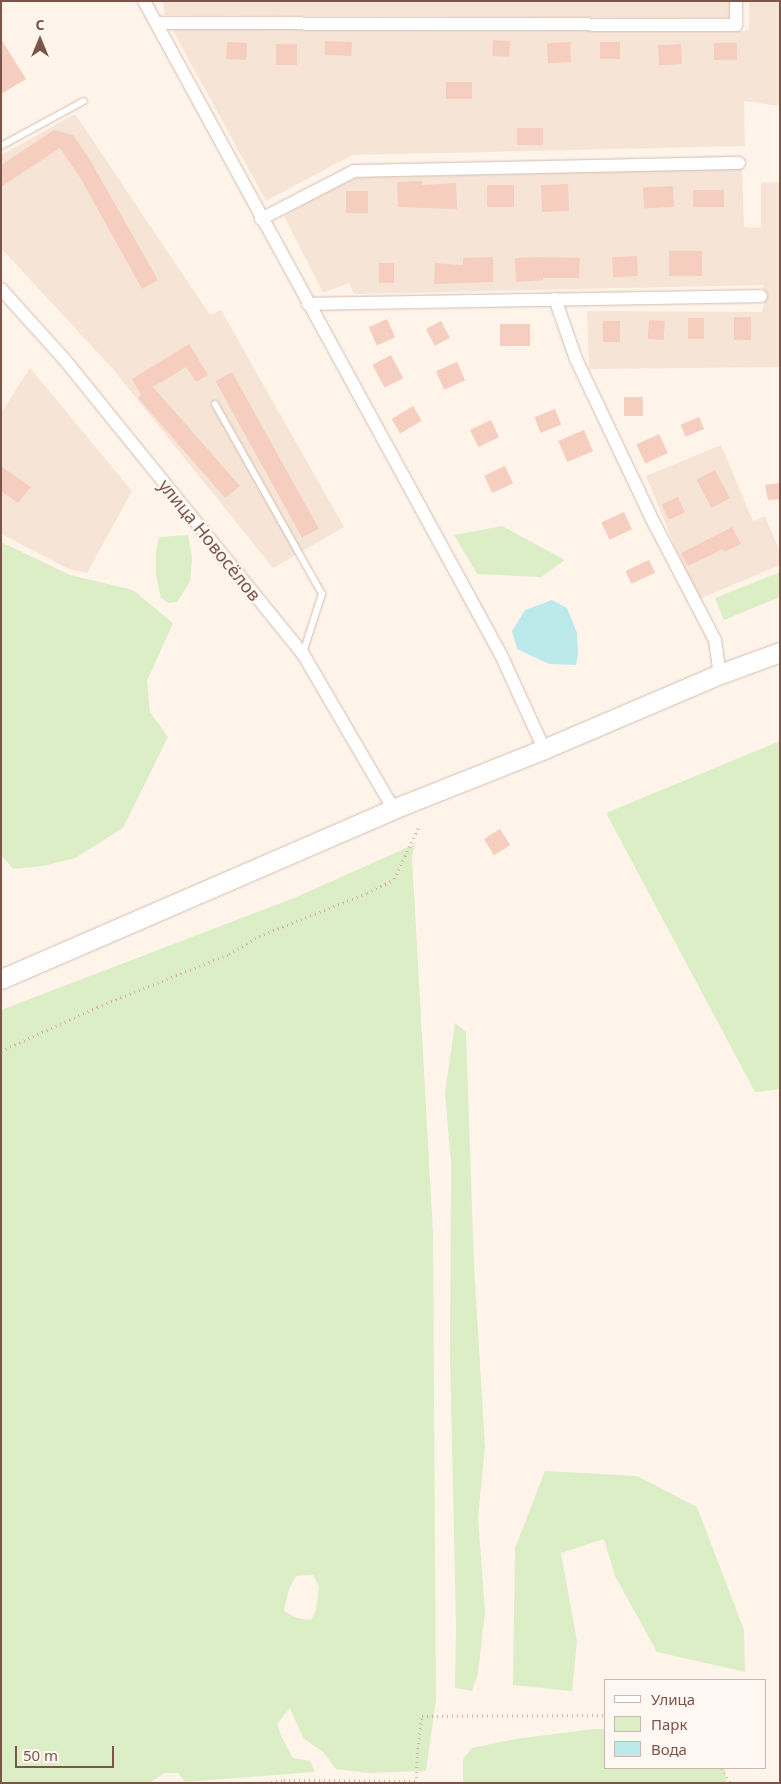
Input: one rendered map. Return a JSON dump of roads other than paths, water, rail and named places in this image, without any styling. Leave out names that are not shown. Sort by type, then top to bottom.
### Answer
[{"type":"street","points":[[144,1],[261,219],[501,655],[544,749]]},
{"type":"street","points":[[156,23],[736,25],[736,1]]},
{"type":"street","points":[[261,219],[354,171],[739,163]]},
{"type":"street","name":"улица Новосёлов","points":[[1,289],[64,359],[303,654],[394,810]]},
{"type":"street","points":[[308,304],[761,296]]},
{"type":"street","points":[[555,299],[576,359],[654,523],[716,640],[720,674]]},
{"type":"street","points":[[1,979],[394,810],[720,674],[780,652]]},
{"type":"lane","points":[[1,146],[84,101]]},
{"type":"lane","points":[[215,404],[322,594],[303,654]]},
{"type":"water","points":[[552,600],[567,608],[577,633],[578,654],[576,665],[549,664],[517,649],[512,631],[525,610]]}]
